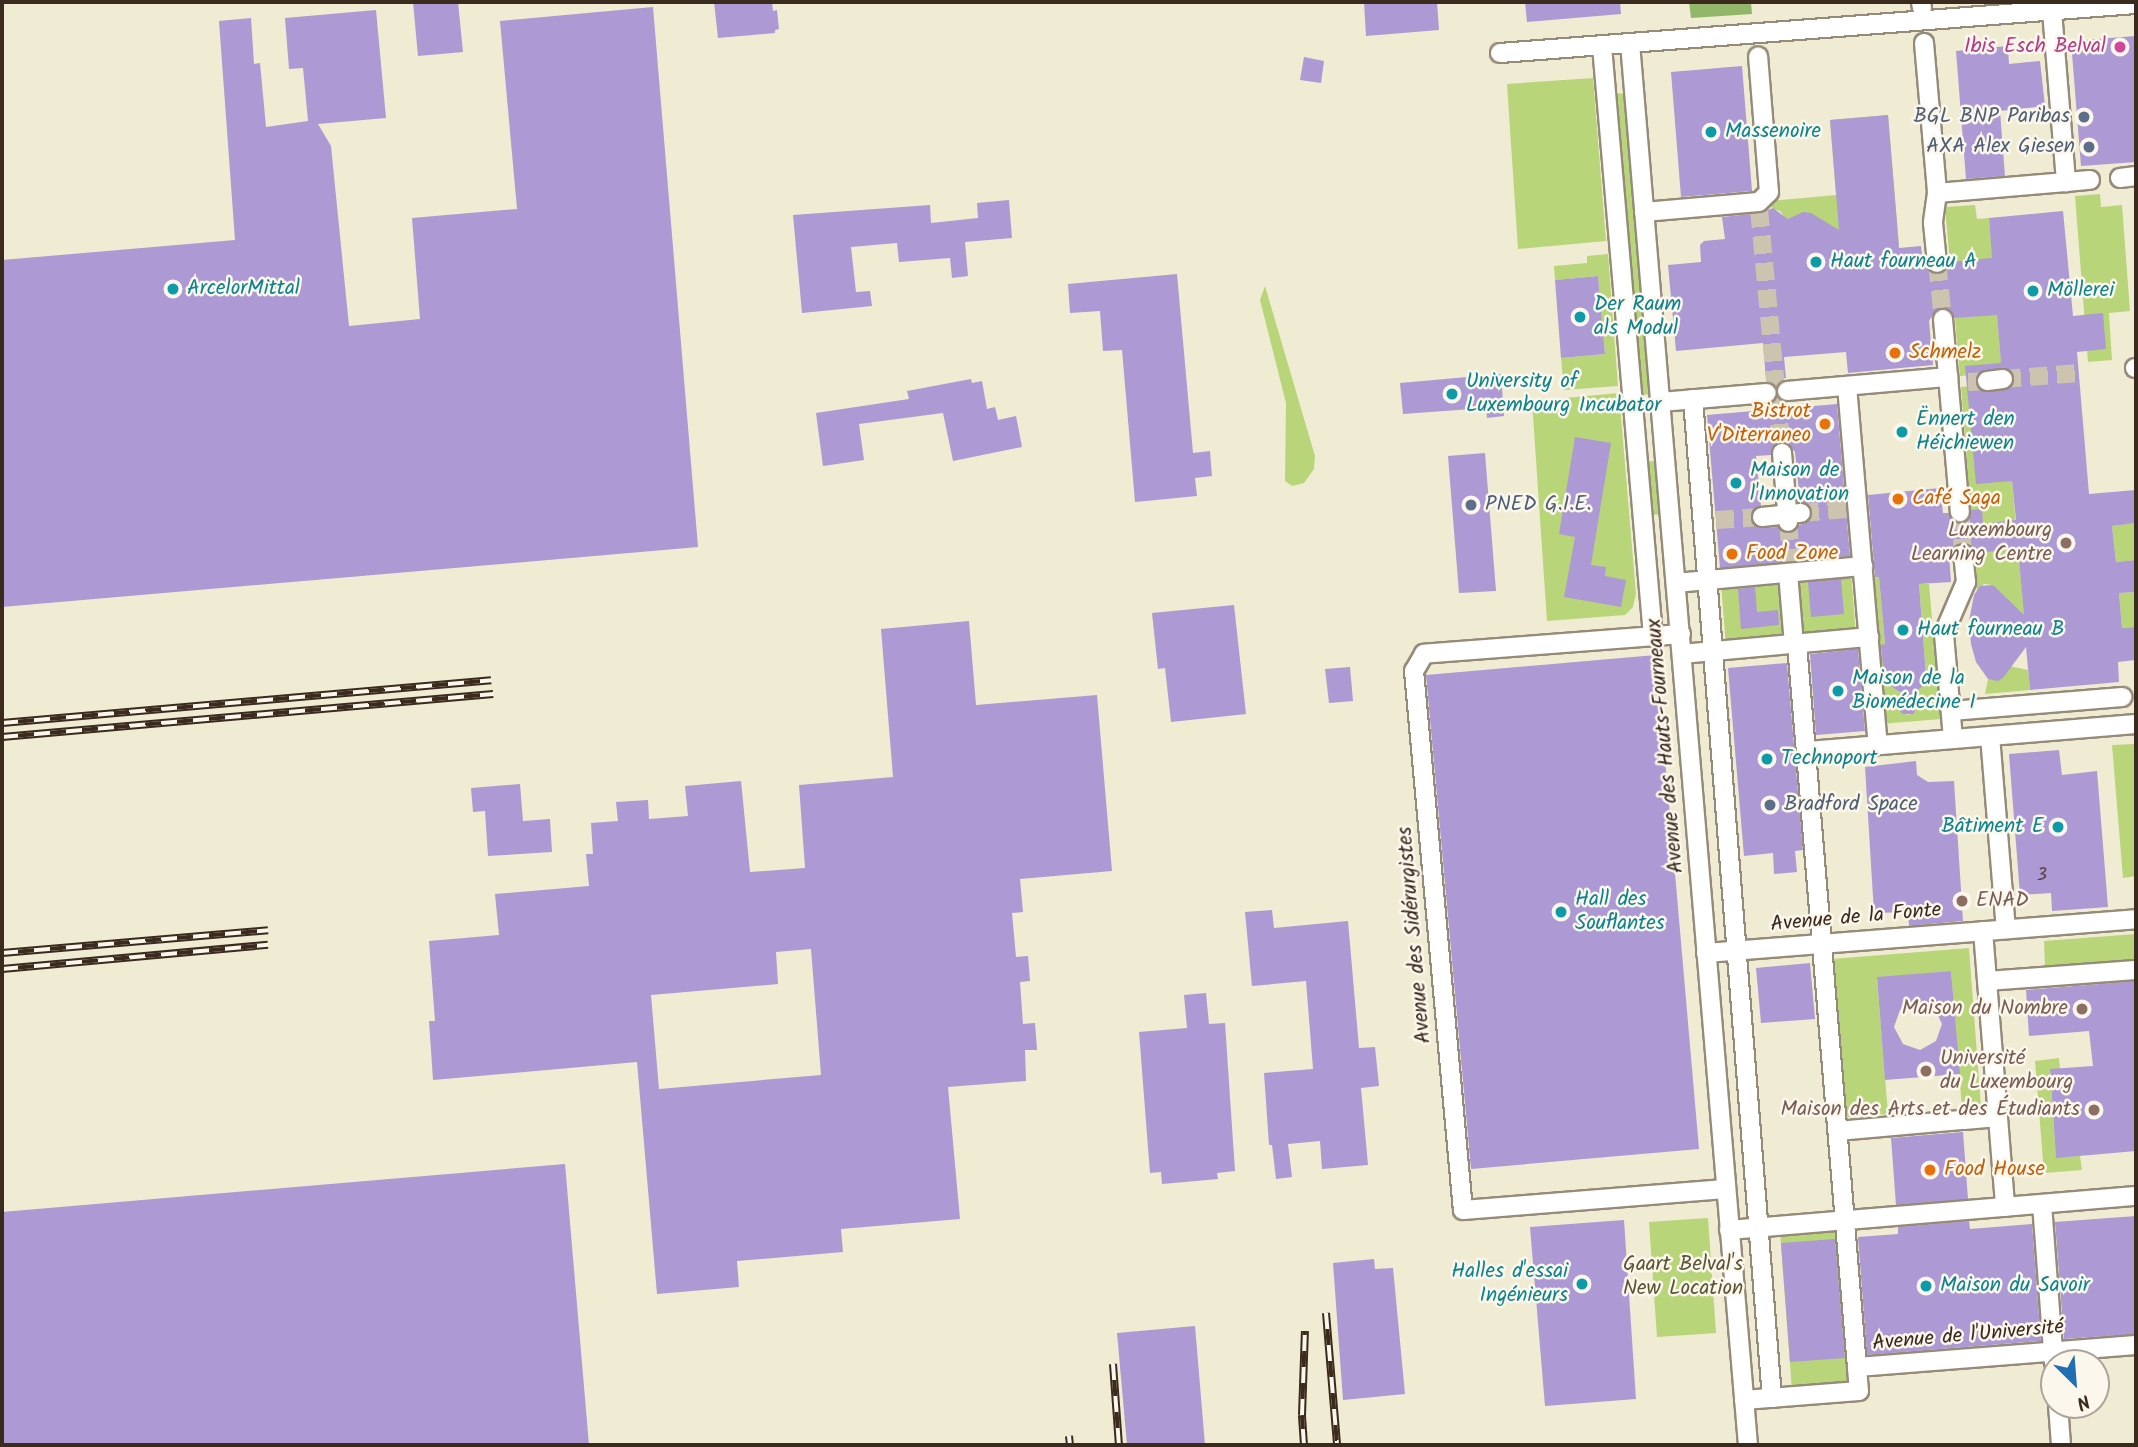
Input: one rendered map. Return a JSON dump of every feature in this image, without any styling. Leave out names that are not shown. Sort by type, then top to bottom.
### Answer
[{"type":"street","points":[[1500,54],[2136,4]]},
{"type":"street","points":[[2052,10],[2066,182]]},
{"type":"street","name":"Avenue des Hauts-Fourneaux","points":[[1630,43],[1748,1445]]},
{"type":"street","points":[[1924,43],[1937,193],[1934,223],[1937,263]]},
{"type":"street","name":"Avenue des Hauts-Fourneaux","points":[[1602,46],[1653,636]]},
{"type":"street","points":[[1644,212],[1759,206],[1769,192],[1758,56]]},
{"type":"street","points":[[1937,193],[2090,180]]},
{"type":"street","points":[[1943,319],[1960,512]]},
{"type":"street","points":[[1787,391],[1948,380],[1968,382]]},
{"type":"street","points":[[1847,386],[1852,509],[1863,566],[1878,745]]},
{"type":"street","points":[[1661,402],[1767,393]]},
{"type":"street","points":[[1693,399],[1709,521],[1707,580],[1712,651],[1772,1398]]},
{"type":"street","points":[[1762,517],[1792,516],[1782,453]]},
{"type":"street","points":[[1953,739],[1944,633],[1965,582],[1963,554]]},
{"type":"street","points":[[1676,583],[1863,566]]},
{"type":"street","points":[[1791,571],[1857,1367]]},
{"type":"street","name":"Avenue des Sidérurgistes","points":[[1681,634],[1424,654],[1414,671],[1463,1210],[1725,1189]]},
{"type":"street","points":[[1682,654],[1869,637]]},
{"type":"street","points":[[1951,711],[2122,697]]},
{"type":"street","points":[[1808,751],[2136,724]]},
{"type":"street","points":[[1990,736],[2006,929]]},
{"type":"street","name":"Avenue de la Fonte","points":[[1706,953],[2136,919]]},
{"type":"street","points":[[1983,931],[2005,1207]]},
{"type":"street","points":[[1987,981],[2136,970]]},
{"type":"street","points":[[1838,1130],[1998,1117]]},
{"type":"street","points":[[1729,1230],[2136,1196]]},
{"type":"street","points":[[2042,1204],[2053,1349]]},
{"type":"street","name":"Avenue de l'Université","points":[[2109,1349],[2136,1345]]},
{"type":"street","name":"Avenue de l'Université","points":[[1745,1400],[1859,1391],[1857,1367],[2040,1358]]},
{"type":"street","points":[[2059,1419],[2061,1445]]},
{"type":"green space","points":[[1689,2],[1751,2],[1752,14],[1691,18]]},
{"type":"green space","points":[[1593,78],[1606,241],[1518,249],[1507,84]]},
{"type":"green space","points":[[1628,93],[1655,394],[1638,395],[1612,94]]},
{"type":"green space","points":[[1888,115],[1899,245],[1885,246],[1786,219],[1780,211],[1772,209],[1771,201],[1836,195],[1830,120]]},
{"type":"green space","points":[[2100,194],[2101,207],[2122,205],[2130,311],[2109,313],[2112,360],[2088,362],[2075,196]]},
{"type":"green space","points":[[1975,205],[1977,219],[1989,218],[2002,373],[1960,376],[1945,207]]},
{"type":"green space","points":[[1608,254],[1618,386],[1564,390],[1561,358],[1605,354],[1598,276],[1555,280],[1554,266],[1587,263],[1587,256]]},
{"type":"green space","points":[[1265,286],[1315,456],[1314,469],[1304,483],[1292,486],[1285,481],[1286,403],[1260,300]]},
{"type":"green space","points":[[2003,383],[2025,623],[1993,585],[1984,584],[1977,591],[1961,387]]},
{"type":"green space","points":[[1619,393],[1636,594],[1633,607],[1625,615],[1547,621],[1532,401]]},
{"type":"green space","points":[[1660,460],[1665,514],[1650,515],[1645,462]]},
{"type":"green space","points":[[2136,523],[2136,560],[2116,562],[2112,526]]},
{"type":"green space","points":[[1851,573],[1856,635],[1800,639],[1795,577]]},
{"type":"green space","points":[[1879,577],[1888,678],[1893,688],[1902,693],[1899,710],[1908,715],[1917,709],[1912,693],[1922,687],[1926,676],[1919,584],[1929,584],[1941,719],[1881,724],[1868,578]]},
{"type":"green space","points":[[1781,578],[1787,640],[1726,646],[1721,584]]},
{"type":"green space","points":[[2136,592],[2136,627],[2122,628],[2119,593]]},
{"type":"green space","points":[[2009,666],[2028,670],[2030,690],[1985,694],[1988,679],[1998,680]]},
{"type":"green space","points":[[2134,744],[2136,876],[2123,878],[2112,745]]},
{"type":"green space","points":[[2136,934],[2136,960],[2045,967],[2044,941]]},
{"type":"green space","points":[[1969,948],[1981,1107],[1962,1109],[1951,971],[1877,978],[1888,1114],[1845,1117],[1832,959]]},
{"type":"green space","points":[[2059,1058],[2060,1069],[2050,1070],[2056,1157],[2080,1156],[2082,1170],[2044,1173],[2035,1061]]},
{"type":"green space","name":"Gaart Belval's New Location","points":[[1708,1218],[1716,1333],[1657,1337],[1649,1222]]},
{"type":"green space","points":[[1836,1228],[1848,1386],[1792,1391],[1780,1232]]},
{"type":"building","points":[[413,2],[458,2],[463,52],[418,56]]},
{"type":"building","points":[[714,2],[772,2],[773,11],[777,10],[779,29],[775,30],[775,33],[718,38]]},
{"type":"building","points":[[1364,2],[1437,2],[1439,30],[1366,36]]},
{"type":"building","points":[[1525,2],[1620,2],[1621,14],[1527,22]]},
{"type":"building","name":"ArcelorMittal","points":[[653,7],[698,547],[2,607],[2,260],[235,240],[219,21],[251,18],[254,64],[260,63],[266,127],[308,121],[303,68],[289,69],[285,18],[376,10],[386,118],[318,124],[331,146],[349,326],[420,319],[412,218],[517,209],[500,21]]},
{"type":"building","points":[[2136,36],[2136,162],[2081,166],[2071,41]]},
{"type":"building","points":[[2008,46],[2009,64],[2040,61],[2045,106],[2000,111],[2005,176],[1966,179],[1956,51]]},
{"type":"building","points":[[1304,57],[1324,61],[1321,83],[1300,80]]},
{"type":"building","name":"Massenoire","points":[[1742,66],[1752,191],[1681,197],[1671,72]]},
{"type":"building","points":[[1888,115],[1899,248],[1921,246],[1923,264],[1932,273],[1943,273],[1948,262],[1992,258],[1989,218],[2063,211],[2073,316],[2103,313],[2106,349],[2077,352],[2089,494],[2136,490],[2136,523],[2112,526],[2116,562],[2136,560],[2136,592],[2119,593],[2122,628],[2136,627],[2136,660],[2118,662],[2119,682],[2030,690],[2026,647],[2003,678],[1998,681],[1988,679],[1976,662],[1971,644],[1969,621],[1974,595],[1980,586],[1993,585],[2024,615],[2018,549],[1974,553],[1972,547],[1962,543],[1956,545],[1949,555],[1951,582],[1919,584],[1926,676],[1922,687],[1912,694],[1917,704],[1914,714],[1903,714],[1899,710],[1902,693],[1893,688],[1883,665],[1881,645],[1885,644],[1879,577],[1875,577],[1868,495],[1940,488],[1943,513],[1949,513],[1956,523],[1967,521],[1971,510],[1982,509],[1983,524],[2016,520],[2012,481],[1976,484],[1965,366],[2001,363],[1997,315],[1954,318],[1947,308],[1936,310],[1929,321],[1933,365],[1848,373],[1846,352],[1784,357],[1786,378],[1766,380],[1763,343],[1676,351],[1668,265],[1701,262],[1700,245],[1704,241],[1725,239],[1722,217],[1760,213],[1773,208],[1788,219],[1803,212],[1811,213],[1839,230],[1830,120]],"holes":[[[2002,368],[2012,373],[2014,378],[2010,388],[1988,392],[1978,388],[1976,382],[1980,372]]]},
{"type":"building","points":[[1009,200],[1012,238],[965,242],[968,276],[952,278],[950,258],[899,262],[897,243],[851,247],[856,292],[870,291],[872,306],[802,313],[793,215],[930,205],[931,223],[978,218],[977,203]]},
{"type":"building","points":[[1177,274],[1193,453],[1210,451],[1212,476],[1195,478],[1197,496],[1135,502],[1122,350],[1103,351],[1100,311],[1070,313],[1068,284]]},
{"type":"building","name":"Der Raum als Modul","points":[[1598,276],[1605,354],[1561,358],[1555,280]]},
{"type":"building","name":"University of Luxembourg Incubator","points":[[1501,374],[1504,416],[1487,418],[1486,408],[1403,414],[1400,383]]},
{"type":"building","points":[[971,379],[972,383],[982,381],[987,409],[995,407],[998,420],[1016,416],[1022,447],[953,461],[943,413],[859,424],[864,460],[823,466],[816,413],[909,399],[907,391]]},
{"type":"building","name":"Maison de l'Innovation","points":[[1837,404],[1850,556],[1720,568],[1707,415]],"holes":[[[1780,442],[1787,443],[1795,452],[1800,502],[1810,506],[1812,513],[1808,522],[1799,525],[1790,533],[1778,527],[1758,528],[1751,517],[1755,508],[1761,506],[1756,456],[1771,455],[1772,448]]]},
{"type":"building","points":[[1575,437],[1611,443],[1591,565],[1606,567],[1605,576],[1626,580],[1621,607],[1564,597],[1575,537],[1559,534]]},
{"type":"building","name":"PNED G.I.E.","points":[[1485,453],[1496,591],[1459,593],[1448,456]]},
{"type":"building","points":[[1852,578],[1841,580],[1844,614],[1811,617],[1808,582]]},
{"type":"building","points":[[1755,587],[1757,612],[1778,610],[1779,625],[1741,629],[1738,589]]},
{"type":"building","points":[[1234,605],[1246,714],[1171,722],[1165,668],[1158,669],[1152,613]]},
{"type":"building","points":[[969,621],[976,705],[1097,695],[1112,871],[1020,879],[1023,912],[1012,913],[1016,957],[1028,956],[1030,981],[1020,982],[1023,1024],[1035,1023],[1037,1050],[1025,1050],[1026,1081],[948,1087],[960,1219],[841,1229],[843,1252],[737,1261],[739,1287],[657,1294],[637,1062],[433,1080],[429,1021],[435,1021],[429,941],[499,935],[495,894],[589,886],[586,854],[593,854],[591,823],[618,821],[616,802],[648,800],[649,819],[688,816],[685,786],[741,781],[750,872],[805,868],[799,785],[893,777],[881,629]],"holes":[[[811,949],[821,1075],[659,1089],[651,995],[778,984],[776,952]]]},
{"type":"building","name":"Maison de la Biomédecine I","points":[[1858,649],[1865,731],[1816,735],[1810,654]]},
{"type":"building","name":"Hall des Souflantes","points":[[1656,655],[1699,1149],[1471,1169],[1426,675]]},
{"type":"building","name":"Technoport","points":[[1787,663],[1803,850],[1795,851],[1797,872],[1774,874],[1773,853],[1744,856],[1728,668]]},
{"type":"building","points":[[1350,667],[1353,701],[1329,703],[1325,669]]},
{"type":"building","name":"Bâtiment E","points":[[2059,750],[2062,775],[2097,771],[2108,907],[2052,911],[2051,893],[2020,895],[2009,754]]},
{"type":"building","points":[[1916,761],[1917,775],[1928,782],[1954,781],[1963,921],[1909,926],[1908,912],[1874,913],[1865,767]]},
{"type":"building","points":[[520,784],[523,821],[550,819],[552,852],[488,856],[485,811],[473,812],[471,788]]},
{"type":"building","points":[[1272,910],[1274,928],[1348,921],[1359,1048],[1375,1047],[1379,1086],[1361,1088],[1368,1165],[1322,1169],[1320,1141],[1288,1144],[1292,1177],[1276,1179],[1272,1145],[1269,1145],[1264,1073],[1313,1069],[1306,981],[1252,986],[1245,912]]},
{"type":"building","points":[[1810,963],[1815,1019],[1761,1023],[1756,968]]},
{"type":"building","points":[[1951,971],[1960,1074],[1885,1080],[1877,977]],"holes":[[[1917,1002],[1934,1007],[1942,1024],[1936,1041],[1920,1050],[1903,1044],[1894,1027],[1900,1010]]]},
{"type":"building","points":[[2136,981],[2136,1151],[2056,1158],[2050,1069],[2093,1066],[2089,1031],[2029,1036],[2026,990]]},
{"type":"building","points":[[1206,993],[1209,1024],[1225,1023],[1235,1171],[1217,1173],[1218,1179],[1162,1184],[1161,1172],[1150,1173],[1139,1032],[1187,1028],[1184,995]]},
{"type":"building","name":"Food House","points":[[1963,1132],[1968,1199],[1896,1205],[1891,1138]]},
{"type":"building","points":[[565,1164],[589,1445],[2,1445],[2,1212]]},
{"type":"building","points":[[2136,1216],[2136,1334],[2064,1339],[2055,1222]]},
{"type":"building","name":"Halles d'essai Ingénieurs","points":[[1624,1220],[1636,1399],[1545,1406],[1530,1227]]},
{"type":"building","points":[[1969,1221],[1970,1229],[2032,1224],[2041,1341],[1867,1355],[1858,1237],[1898,1234],[1898,1227]]},
{"type":"building","points":[[1835,1239],[1845,1358],[1790,1362],[1781,1243]]},
{"type":"building","points":[[1374,1259],[1375,1269],[1393,1268],[1405,1394],[1343,1400],[1333,1263]]},
{"type":"building","points":[[1195,1326],[1205,1445],[1127,1445],[1117,1333]]},
{"type":"tunnel","points":[[1759,209],[1782,453]]},
{"type":"tunnel","points":[[1937,263],[1943,319]]},
{"type":"tunnel","points":[[2003,379],[2079,373]]},
{"type":"tunnel","points":[[1968,382],[1987,381]]},
{"type":"tunnel","points":[[1801,513],[1846,509]]},
{"type":"tunnel","points":[[1960,512],[1963,554]]},
{"type":"tunnel","points":[[1716,520],[1762,517]]},
{"type":"tunnel","points":[[1788,522],[1792,567]]},
{"type":"railway","points":[[2,723],[491,680]]},
{"type":"railway","points":[[2,737],[493,694]]},
{"type":"railway","points":[[2,953],[268,930]]},
{"type":"railway","points":[[2,969],[268,945]]},
{"type":"railway","points":[[1326,1313],[1337,1445]]},
{"type":"railway","points":[[1304,1445],[1302,1415],[1305,1331]]},
{"type":"railway","points":[[1113,1364],[1119,1445]]},
{"type":"railway","points":[[1069,1436],[1070,1445]]},
{"type":"place","name":"Ibis Esch Belval","points":[[2120,47]]},
{"type":"place","name":"BGL BNP Paribas","points":[[2084,117]]},
{"type":"place","name":"Massenoire","points":[[1711,132]]},
{"type":"place","name":"AXA Alex Giesen","points":[[2089,147]]},
{"type":"place","name":"Haut fourneau A","points":[[1816,262]]},
{"type":"place","name":"ArcelorMittal","points":[[173,289]]},
{"type":"place","name":"Möllerei","points":[[2033,291]]},
{"type":"place","name":"Der Raum als Modul","points":[[1580,317]]},
{"type":"place","name":"Schmelz","points":[[1895,353]]},
{"type":"place","name":"University of Luxembourg Incubator","points":[[1452,394]]},
{"type":"place","name":"Bistrot V'Diterraneo","points":[[1825,424]]},
{"type":"place","name":"Ënnert den Héichiewen","points":[[1902,432]]},
{"type":"place","name":"Maison de l'Innovation","points":[[1736,483]]},
{"type":"place","name":"Café Saga","points":[[1898,499]]},
{"type":"place","name":"PNED G.I.E.","points":[[1471,505]]},
{"type":"place","name":"Luxembourg Learning Centre","points":[[2066,543]]},
{"type":"place","name":"Food Zone","points":[[1732,554]]},
{"type":"place","name":"Haut fourneau B","points":[[1903,630]]},
{"type":"place","name":"Maison de la Biomédecine I","points":[[1838,691]]},
{"type":"place","name":"Technoport","points":[[1767,759]]},
{"type":"place","name":"Bradford Space","points":[[1770,805]]},
{"type":"place","name":"Bâtiment E","points":[[2058,827]]},
{"type":"place","name":"ENAD","points":[[1962,901]]},
{"type":"place","name":"Hall des Souflantes","points":[[1561,912]]},
{"type":"place","name":"Maison du Nombre","points":[[2082,1009]]},
{"type":"place","name":"Université du Luxembourg","points":[[1926,1071]]},
{"type":"place","name":"Maison des Arts et des Étudiants","points":[[2094,1110]]},
{"type":"place","name":"Food House","points":[[1930,1170]]},
{"type":"place","name":"Halles d'essai Ingénieurs","points":[[1582,1284]]},
{"type":"place","name":"Maison du Savoir","points":[[1926,1286]]}]
